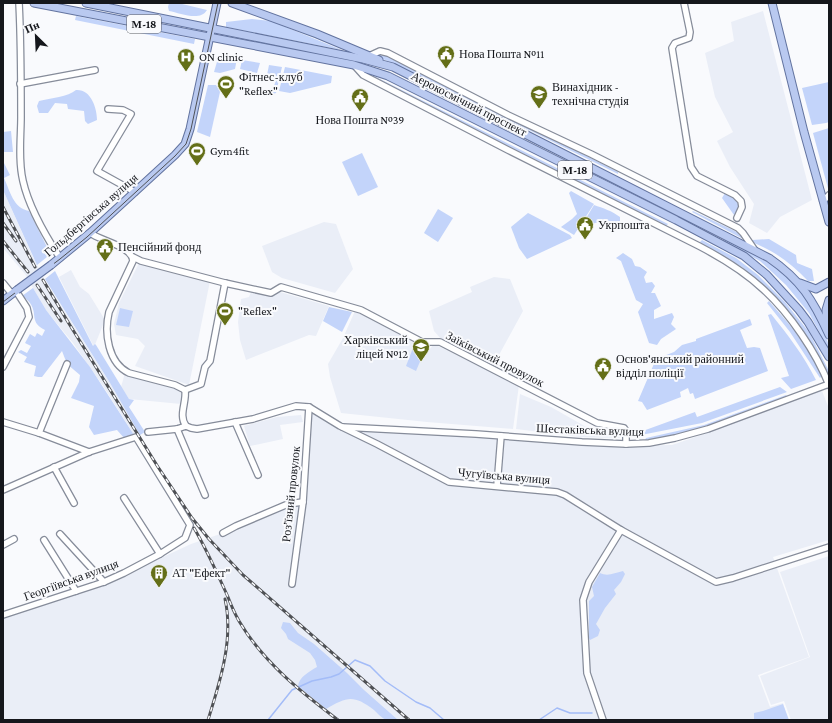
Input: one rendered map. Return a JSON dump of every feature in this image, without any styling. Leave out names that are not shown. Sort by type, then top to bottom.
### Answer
[{"type":"main road","name":"Аерокосмічний проспект","points":[[34,3],[354,65],[388,76],[676,220],[744,256],[767,275],[799,310],[829,357]]},
{"type":"main road","name":"Аерокосмічний проспект","points":[[88,3],[363,59],[393,67],[754,250],[784,268],[798,282],[816,307],[828,332]]},
{"type":"main road","points":[[210,37],[217,3]]},
{"type":"main road","points":[[232,3],[370,55],[393,67]]},
{"type":"main road","points":[[772,3],[804,132],[829,222]]},
{"type":"main road","name":"Гольдбергівська вулиця","points":[[3,301],[60,258],[90,233],[178,152],[187,140],[210,37]]},
{"type":"main road","points":[[339,43],[345,51],[339,54]]},
{"type":"main road","points":[[798,282],[816,288],[829,282]]},
{"type":"main road","points":[[828,332],[826,310],[829,300]]},
{"type":"street","points":[[19,3],[21,151],[24,183],[44,231],[60,258]]},
{"type":"street","points":[[87,13],[88,3]]},
{"type":"street","points":[[684,3],[690,32],[688,38],[675,43],[672,48],[691,167],[697,176],[736,195],[741,201],[742,207],[737,218]]},
{"type":"street","points":[[363,59],[380,52],[388,53],[508,115],[590,154],[733,226],[742,233],[754,250]]},
{"type":"street","points":[[354,65],[363,75],[719,256],[764,289],[795,326],[819,362],[829,384]]},
{"type":"street","points":[[20,84],[95,70]]},
{"type":"street","points":[[108,109],[123,110],[131,114],[97,171],[135,192]]},
{"type":"street","points":[[823,201],[829,195]]},
{"type":"street","name":"Заїківський провулок","points":[[90,233],[125,249],[130,252],[133,257],[141,261],[225,283],[271,292],[282,287],[361,310],[422,342],[440,342],[597,423],[624,428],[626,431],[626,444]]},
{"type":"street","points":[[133,257],[133,261],[109,312],[107,320],[106,329],[114,359],[123,370],[129,373],[175,385],[185,390],[201,384],[204,367],[210,361],[225,283]]},
{"type":"street","points":[[3,283],[15,292],[26,306],[29,317],[3,367]]},
{"type":"street","points":[[39,432],[67,364]]},
{"type":"street","name":"Шестаківська вулиця","points":[[340,426],[582,442],[626,444],[649,443],[708,429],[829,384]]},
{"type":"street","points":[[185,390],[182,416],[183,422],[186,426],[191,428],[253,419],[296,406],[309,407]]},
{"type":"street","name":"Чугуївська вулиця","points":[[309,407],[340,426],[449,482],[557,492],[565,495],[621,530],[716,582],[829,548]]},
{"type":"street","name":"Роз’їзний провулок","points":[[292,584],[303,502],[309,407]]},
{"type":"street","points":[[3,422],[39,432],[89,452]]},
{"type":"street","points":[[235,422],[258,475]]},
{"type":"street","points":[[148,432],[177,429],[186,426]]},
{"type":"street","points":[[177,429],[205,495]]},
{"type":"street","points":[[497,486],[501,436]]},
{"type":"street","name":"Георгіївська вулиця","points":[[3,615],[104,582],[160,554],[186,538],[190,525],[136,437],[89,452]]},
{"type":"street","points":[[3,490],[89,452]]},
{"type":"street","points":[[54,467],[74,503]]},
{"type":"street","points":[[124,498],[160,554]]},
{"type":"street","points":[[223,533],[288,504],[303,502]]},
{"type":"street","points":[[603,720],[587,673],[583,600],[589,582],[621,530]]},
{"type":"street","points":[[60,534],[104,582]]},
{"type":"street","points":[[3,545],[14,539]]},
{"type":"street","points":[[44,540],[76,591]]},
{"type":"shaded area","points":[[169,3],[178,3],[207,10],[200,16],[190,16],[169,11]]},
{"type":"shaded area","points":[[763,11],[812,200],[780,217],[767,233],[749,223],[754,204],[730,167],[717,141],[733,132],[715,97],[705,53],[734,41],[731,22]]},
{"type":"shaded area","points":[[76,16],[195,39],[194,44],[75,20]]},
{"type":"shaded area","points":[[252,19],[271,21],[342,50],[226,27],[226,22]]},
{"type":"shaded area","points":[[219,55],[237,58],[235,69],[220,73],[214,72]]},
{"type":"shaded area","points":[[378,55],[389,56],[419,70],[618,172],[618,174],[393,63],[377,57]]},
{"type":"shaded area","points":[[242,60],[260,63],[257,73],[240,69]]},
{"type":"shaded area","points":[[269,65],[282,67],[276,93],[271,95],[277,77],[267,75]]},
{"type":"shaded area","points":[[285,67],[332,76],[331,83],[290,93],[279,91]]},
{"type":"shaded area","points":[[369,76],[374,76],[668,224],[665,227]]},
{"type":"shaded area","points":[[829,82],[829,122],[812,125],[802,88]]},
{"type":"shaded area","points":[[208,85],[216,85],[220,92],[210,137],[197,132]]},
{"type":"shaded area","points":[[76,90],[86,93],[92,100],[96,110],[97,120],[88,124],[85,121],[84,111],[68,109],[67,104],[55,103],[48,113],[39,113],[37,106],[39,101],[64,96]]},
{"type":"shaded area","points":[[829,128],[829,192],[813,133]]},
{"type":"shaded area","points":[[11,131],[13,152],[3,152],[3,132]]},
{"type":"shaded area","points":[[362,153],[378,187],[358,196],[342,162]]},
{"type":"shaded area","points":[[3,161],[10,175],[4,178],[13,198],[19,206],[29,211],[47,247],[47,257],[37,265],[3,190]]},
{"type":"shaded area","points":[[3,190],[46,282],[139,432],[134,435],[103,386],[73,343],[45,309],[25,274],[3,248]]},
{"type":"shaded area","points":[[571,191],[594,204],[574,235],[561,227],[577,214],[569,193]]},
{"type":"shaded area","points":[[725,193],[735,199],[738,204],[737,211],[734,215],[722,198]]},
{"type":"shaded area","points":[[594,205],[617,215],[620,217],[620,221],[608,224],[605,220],[592,224],[585,220]]},
{"type":"shaded area","points":[[438,209],[453,218],[438,242],[424,233]]},
{"type":"shaded area","points":[[693,211],[739,233],[745,240],[692,212]]},
{"type":"shaded area","points":[[528,213],[570,235],[572,238],[527,259],[519,248],[511,227]]},
{"type":"shaded area","points":[[324,222],[336,224],[353,269],[335,293],[282,278],[272,272],[262,246]]},
{"type":"shaded area","points":[[769,239],[796,255],[797,263],[812,269],[814,281],[808,281],[782,258],[751,242],[752,240]]},
{"type":"shaded area","points":[[702,240],[736,258],[758,275],[785,302],[809,332],[829,371],[829,383],[821,362],[766,288],[742,267],[699,243]]},
{"type":"shaded area","points":[[724,240],[769,263],[793,282],[812,307],[826,337],[829,350],[809,313],[786,285],[760,261],[724,242]]},
{"type":"shaded area","points":[[623,253],[632,259],[635,266],[640,267],[647,272],[644,277],[646,283],[652,282],[655,286],[651,293],[655,293],[661,306],[654,310],[654,319],[672,313],[674,317],[671,324],[676,329],[661,339],[657,345],[649,343],[638,312],[643,304],[636,300],[621,261],[616,258]]},
{"type":"shaded area","points":[[139,263],[210,281],[189,385],[135,366],[145,346],[138,339],[116,335],[114,324],[119,303]]},
{"type":"shaded area","points":[[71,270],[80,287],[89,294],[105,320],[94,347],[59,277]]},
{"type":"shaded area","points":[[55,271],[93,346],[95,344],[96,345],[129,399],[134,400],[129,407],[145,432],[140,435],[110,383],[45,279]]},
{"type":"shaded area","points":[[494,277],[510,279],[523,311],[493,366],[441,339],[434,331],[429,311],[472,292],[470,287]]},
{"type":"shaded area","points":[[33,288],[46,310],[90,367],[134,435],[125,439],[117,430],[94,435],[89,427],[94,406],[71,398],[79,382],[80,375],[67,364],[62,351],[42,377],[34,376],[36,366],[24,362],[27,357],[18,352],[21,350],[27,353],[31,346],[25,343],[30,334],[35,337],[37,333],[42,336],[45,330],[37,324],[32,307],[22,296]]},
{"type":"shaded area","points":[[251,292],[271,296],[280,292],[329,306],[316,336],[309,335],[246,360],[240,340],[238,322],[241,299],[249,297]]},
{"type":"shaded area","points":[[769,301],[806,346],[818,366],[822,376],[820,378],[790,332],[767,303]]},
{"type":"shaded area","points":[[329,307],[352,312],[342,332],[323,321]]},
{"type":"shaded area","points":[[120,308],[133,311],[129,327],[116,325]]},
{"type":"shaded area","name":"Харківський ліцей №12","points":[[355,311],[429,350],[434,344],[519,385],[513,429],[341,413],[330,377],[328,364],[343,338]]},
{"type":"shaded area","points":[[771,314],[795,346],[816,380],[791,389],[781,378],[789,376],[768,315]]},
{"type":"shaded area","points":[[750,319],[752,325],[740,330],[747,348],[760,348],[768,371],[695,399],[693,393],[690,394],[688,388],[680,392],[681,397],[647,410],[642,402],[638,401],[656,359],[674,352],[682,345],[696,341],[696,339]]},
{"type":"shaded area","points":[[413,348],[424,352],[416,371],[406,366]]},
{"type":"shaded area","points":[[125,373],[179,388],[183,391],[181,404],[129,399],[121,387]]},
{"type":"shaded area","points":[[780,387],[787,392],[702,423],[641,435],[640,432],[695,412],[697,417]]},
{"type":"shaded area","points":[[821,388],[829,409],[829,540],[773,557],[809,657],[758,675],[770,707],[783,703],[788,720],[3,720],[3,615],[105,584],[191,544],[223,533],[280,507],[303,502],[311,411],[341,430],[475,436],[612,446],[672,445],[707,433]]},
{"type":"shaded area","points":[[520,394],[551,407],[588,428],[620,431],[620,438],[580,437],[516,429]]},
{"type":"shaded area","points":[[786,395],[787,397],[706,427],[670,437],[645,440],[646,438],[704,425]]},
{"type":"shaded area","points":[[301,415],[303,422],[280,425],[283,439],[250,446],[244,426],[277,417]]},
{"type":"shaded area","points":[[829,556],[829,720],[791,720],[784,701],[771,705],[760,676],[810,657],[780,572]]},
{"type":"shaded area","points":[[623,571],[625,574],[621,582],[614,590],[616,594],[605,608],[596,624],[600,630],[598,636],[590,640],[589,601],[594,596],[592,587],[600,573],[608,575]]},
{"type":"shaded area","points":[[283,622],[290,623],[298,633],[314,644],[398,720],[386,720],[367,705],[355,699],[339,702],[326,709],[298,686],[300,680],[308,672],[317,667],[315,660],[310,653],[288,639],[281,628]]},
{"type":"shaded area","points":[[783,704],[789,720],[754,719],[754,713]]},
{"type":"waterway","points":[[268,720],[292,690],[312,681],[339,674],[355,660],[370,666],[385,681],[416,702],[430,708],[444,720]]},
{"type":"waterway","points":[[539,720],[557,708],[570,713],[592,713]]},
{"type":"tram line","points":[[3,302],[87,237],[175,156],[186,144],[191,129],[218,3]]},
{"type":"railway","points":[[3,207],[35,267]]},
{"type":"railway","points":[[3,223],[16,241]]},
{"type":"railway","points":[[3,241],[28,272]]},
{"type":"railway","points":[[43,280],[158,467],[192,518],[209,539],[243,575],[409,720]]},
{"type":"railway","points":[[37,285],[61,321]]},
{"type":"railway","points":[[194,528],[212,562],[239,621],[259,650],[297,687],[338,720]]},
{"type":"railway","points":[[208,720],[221,676],[227,645],[228,629],[225,599]]},
{"type":"place","name":"Нова Пошта №11","points":[[446,69]]},
{"type":"place","name":"ON clinic","points":[[186,72]]},
{"type":"place","name":"Фітнес-клуб \"Reflex\"","points":[[226,99]]},
{"type":"place","name":"Винахідник - технічна студія","points":[[539,109]]},
{"type":"place","name":"Нова Пошта №39","points":[[360,112]]},
{"type":"place","name":"Gym4fit","points":[[197,166]]},
{"type":"place","name":"Укрпошта","points":[[585,240]]},
{"type":"place","name":"Пенсійний фонд","points":[[105,262]]},
{"type":"place","name":"\"Reflex\"","points":[[225,326]]},
{"type":"place","name":"Харківський ліцей №12","points":[[421,362]]},
{"type":"place","name":"Основ'янський районний відділ поліції","points":[[603,381]]},
{"type":"place","name":"АТ \"Ефект\"","points":[[159,588]]}]
